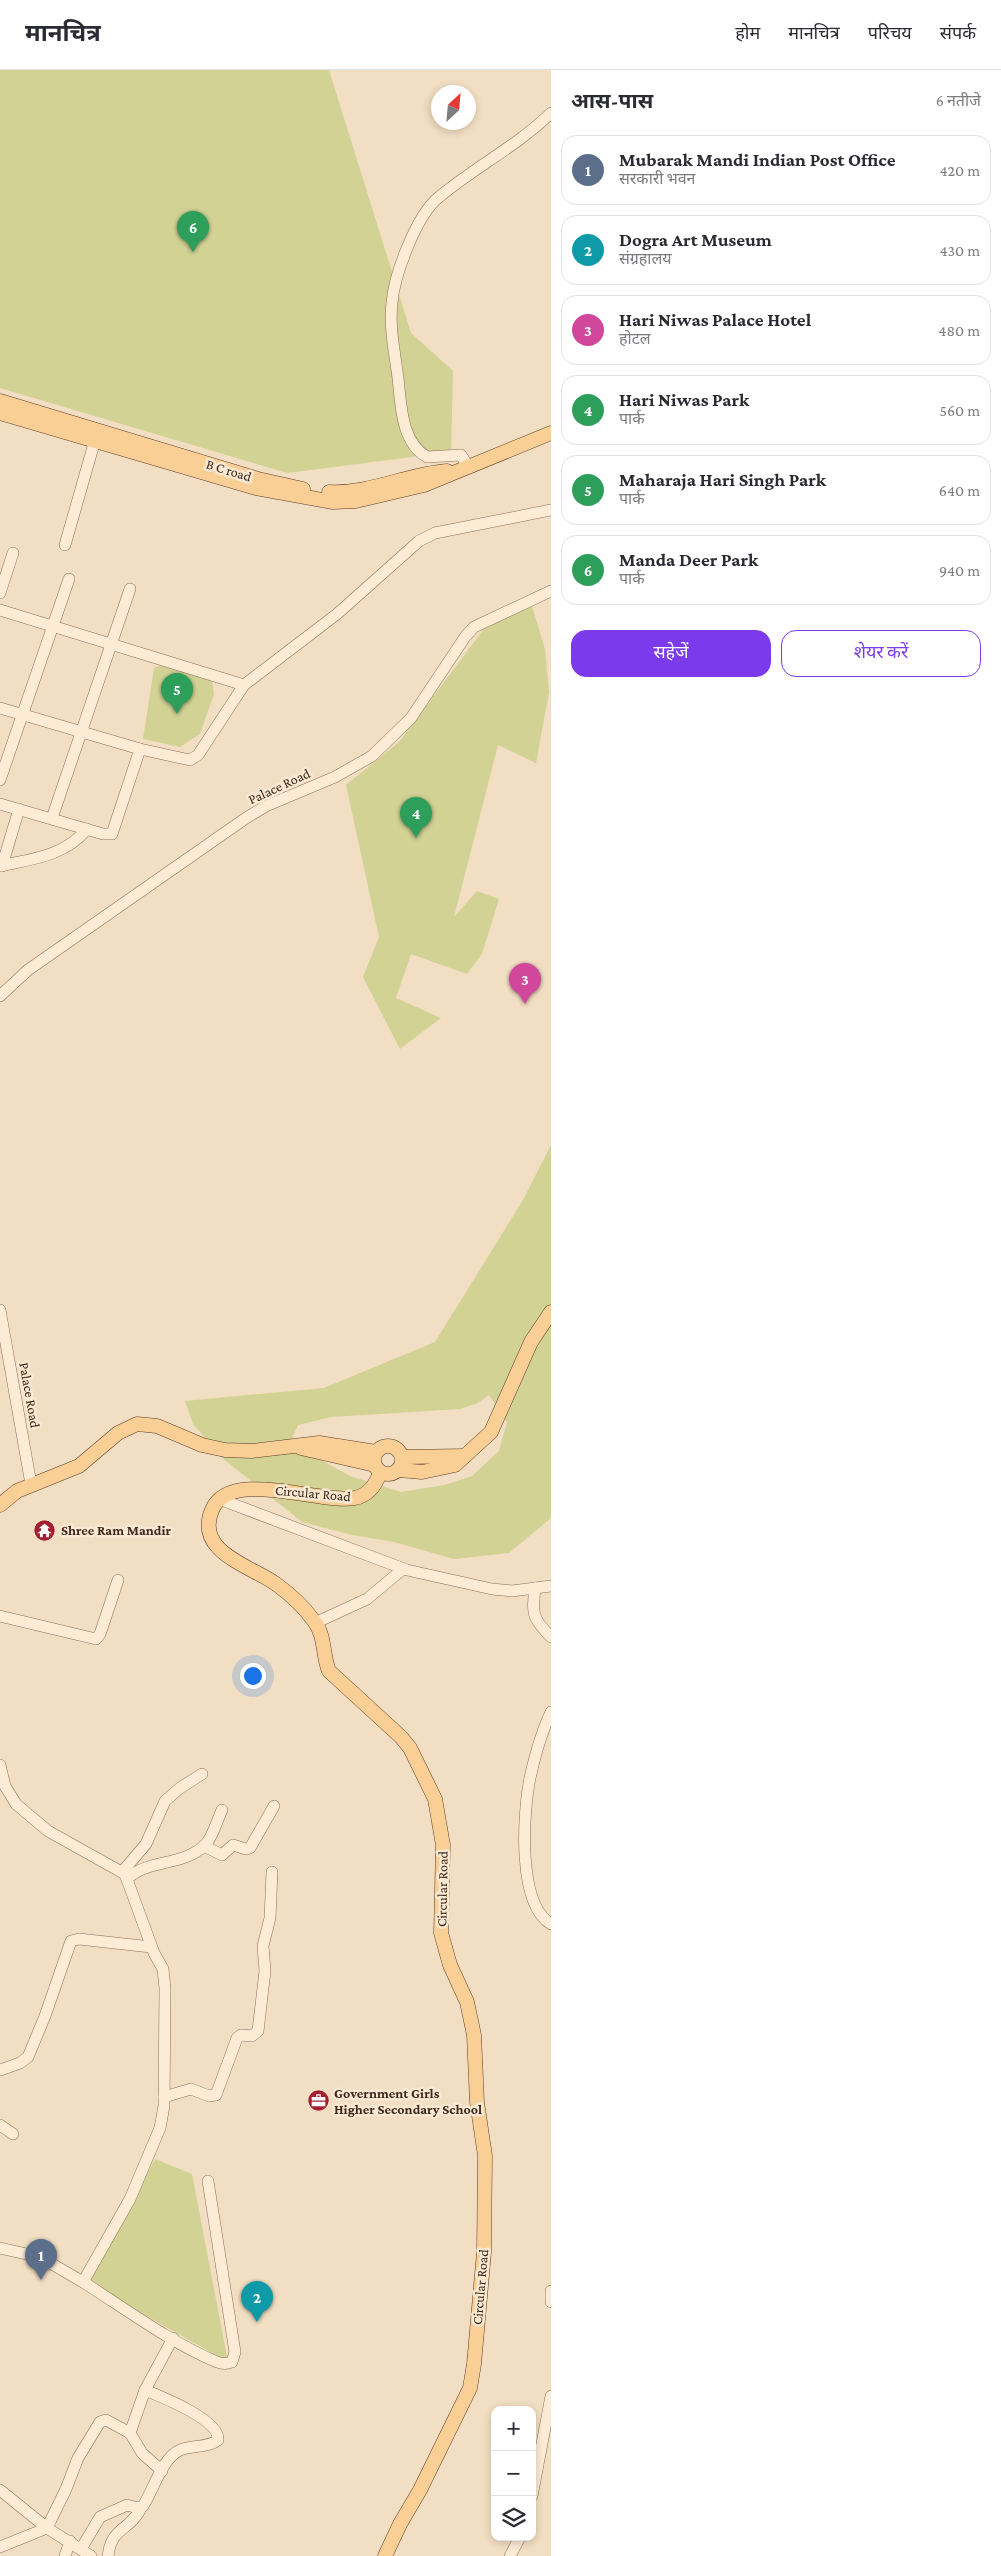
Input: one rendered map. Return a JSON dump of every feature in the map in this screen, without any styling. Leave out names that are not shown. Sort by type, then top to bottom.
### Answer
[{"type":"main road","name":"B C road","points":[[0,401],[31,416],[258,479],[318,491],[339,492],[365,489],[421,473],[466,469]]},
{"type":"main road","points":[[0,413],[31,416],[95,440],[256,488],[332,502],[356,501],[394,494],[466,469],[551,433]]},
{"type":"main road","points":[[401,1464],[422,1472],[446,1469],[455,1465],[491,1432],[531,1342],[551,1312]]},
{"type":"main road","points":[[0,1505],[17,1491],[31,1484],[79,1466],[118,1433],[136,1424],[157,1426],[202,1445],[225,1450],[252,1451],[319,1443],[377,1463],[390,1475],[401,1464],[400,1451],[388,1446],[377,1463]]},
{"type":"main road","name":"Circular Road","points":[[377,1463],[376,1485],[354,1498],[278,1489],[239,1492],[219,1499],[209,1519],[209,1534],[214,1544],[227,1556],[277,1584],[292,1597],[316,1624],[323,1637],[326,1663],[330,1671],[401,1737],[410,1748],[435,1799],[443,1845],[441,1933],[450,1965],[464,1994],[474,2035],[477,2102],[485,2156],[484,2252],[471,2382],[465,2401],[385,2556]]},
{"type":"street","points":[[466,469],[461,455],[427,457],[415,447],[409,436],[403,421],[398,378],[392,308],[393,294],[415,229],[427,209],[447,191],[523,139],[551,113]]},
{"type":"street","points":[[65,545],[95,440]]},
{"type":"street","points":[[0,708],[140,749],[185,760],[194,758],[244,685],[337,614],[427,536],[551,510]]},
{"type":"street","points":[[0,593],[13,553]]},
{"type":"street","points":[[0,780],[68,579]]},
{"type":"street","points":[[52,818],[130,589]]},
{"type":"street","name":"Palace Road","points":[[0,996],[28,970],[246,818],[266,806],[335,777],[372,756],[411,718],[465,636],[474,627],[551,591]]},
{"type":"street","points":[[0,610],[244,685]]},
{"type":"street","points":[[0,804],[103,834],[112,834],[140,749]]},
{"type":"street","points":[[1,866],[19,810]]},
{"type":"street","points":[[1,866],[60,851],[76,842],[87,829]]},
{"type":"street","name":"Palace Road","points":[[0,1310],[2,1340],[31,1484]]},
{"type":"street","points":[[219,1499],[403,1569],[492,1589],[512,1591],[551,1586]]},
{"type":"street","points":[[316,1624],[367,1599],[403,1569]]},
{"type":"street","points":[[0,1616],[96,1639],[100,1634],[118,1580]]},
{"type":"street","points":[[535,1588],[532,1614],[538,1624],[551,1636]]},
{"type":"street","points":[[551,1712],[537,1750],[530,1780],[525,1831],[525,1856],[532,1896],[537,1910],[551,1924]]},
{"type":"street","points":[[0,1765],[2,1790],[16,1804],[48,1830],[125,1875],[151,1947],[163,1969],[165,1979],[164,2097],[160,2128],[130,2199],[83,2282]]},
{"type":"street","points":[[125,1875],[146,1844],[165,1801],[180,1788],[202,1774]]},
{"type":"street","points":[[204,1846],[222,1855],[233,1845],[246,1849],[250,1848],[274,1806]]},
{"type":"street","points":[[125,1875],[142,1868],[176,1860],[204,1846],[222,1810]]},
{"type":"street","points":[[164,2097],[191,2089],[210,2096],[216,2094],[237,2038],[241,2035],[252,2036],[258,2031],[265,1971],[263,1946],[270,1918],[272,1872]]},
{"type":"street","points":[[0,2070],[28,2058],[71,1941],[79,1939],[151,1947]]},
{"type":"street","points":[[0,2125],[13,2134]]},
{"type":"street","points":[[0,2248],[40,2257],[172,2338],[218,2362],[227,2364],[234,2357],[235,2352],[208,2181]]},
{"type":"street","points":[[551,2291],[551,2302]]},
{"type":"street","points":[[130,2433],[145,2390],[172,2338]]},
{"type":"street","points":[[108,2556],[111,2541],[137,2516],[162,2472],[176,2452],[214,2443],[219,2437],[216,2429],[202,2418],[145,2390]]},
{"type":"street","points":[[536,2475],[551,2396]]},
{"type":"street","points":[[0,2547],[47,2528],[66,2489],[78,2458],[100,2422],[106,2420],[130,2433],[142,2453],[162,2472]]},
{"type":"street","points":[[0,2490],[47,2528],[91,2556]]},
{"type":"street","points":[[81,2548],[100,2517],[128,2505],[141,2508]]},
{"type":"street","points":[[65,2556],[65,2550],[70,2541]]},
{"type":"street","points":[[510,2556],[518,2541]]},
{"type":"green space","points":[[0,70],[329,70],[411,333],[453,371],[451,452],[287,473],[0,388]]},
{"type":"green space","points":[[532,606],[545,649],[549,692],[536,763],[498,745],[454,917],[477,891],[499,899],[482,954],[467,974],[411,954],[396,998],[441,1018],[400,1049],[363,977],[379,937],[346,785],[399,742],[490,621]]},
{"type":"green space","points":[[161,665],[212,680],[214,694],[200,734],[180,747],[143,739],[154,668]]},
{"type":"green space","points":[[551,1145],[551,1518],[509,1553],[454,1559],[394,1542],[352,1535],[302,1522],[221,1457],[193,1424],[185,1401],[324,1388],[435,1342],[523,1200]],"holes":[[[489,1395],[507,1422],[499,1451],[472,1476],[445,1485],[401,1492],[350,1476],[290,1443],[298,1425],[331,1417],[460,1409],[478,1403]]]},
{"type":"green space","points":[[155,2159],[192,2174],[228,2362],[88,2283]]},
{"type":"place","name":"Manda Deer Park","points":[[193,252]]},
{"type":"place","name":"Maharaja Hari Singh Park","points":[[177,714]]},
{"type":"place","name":"Hari Niwas Park","points":[[416,838]]},
{"type":"place","name":"Hari Niwas Palace Hotel","points":[[525,1004]]},
{"type":"place","name":"Shree Ram Mandir","points":[[45,1530]]},
{"type":"place","name":"Government Girls Higher Secondary School","points":[[318,2101]]},
{"type":"place","name":"Mubarak Mandi Indian Post Office","points":[[41,2280]]},
{"type":"place","name":"Dogra Art Museum","points":[[257,2322]]}]
